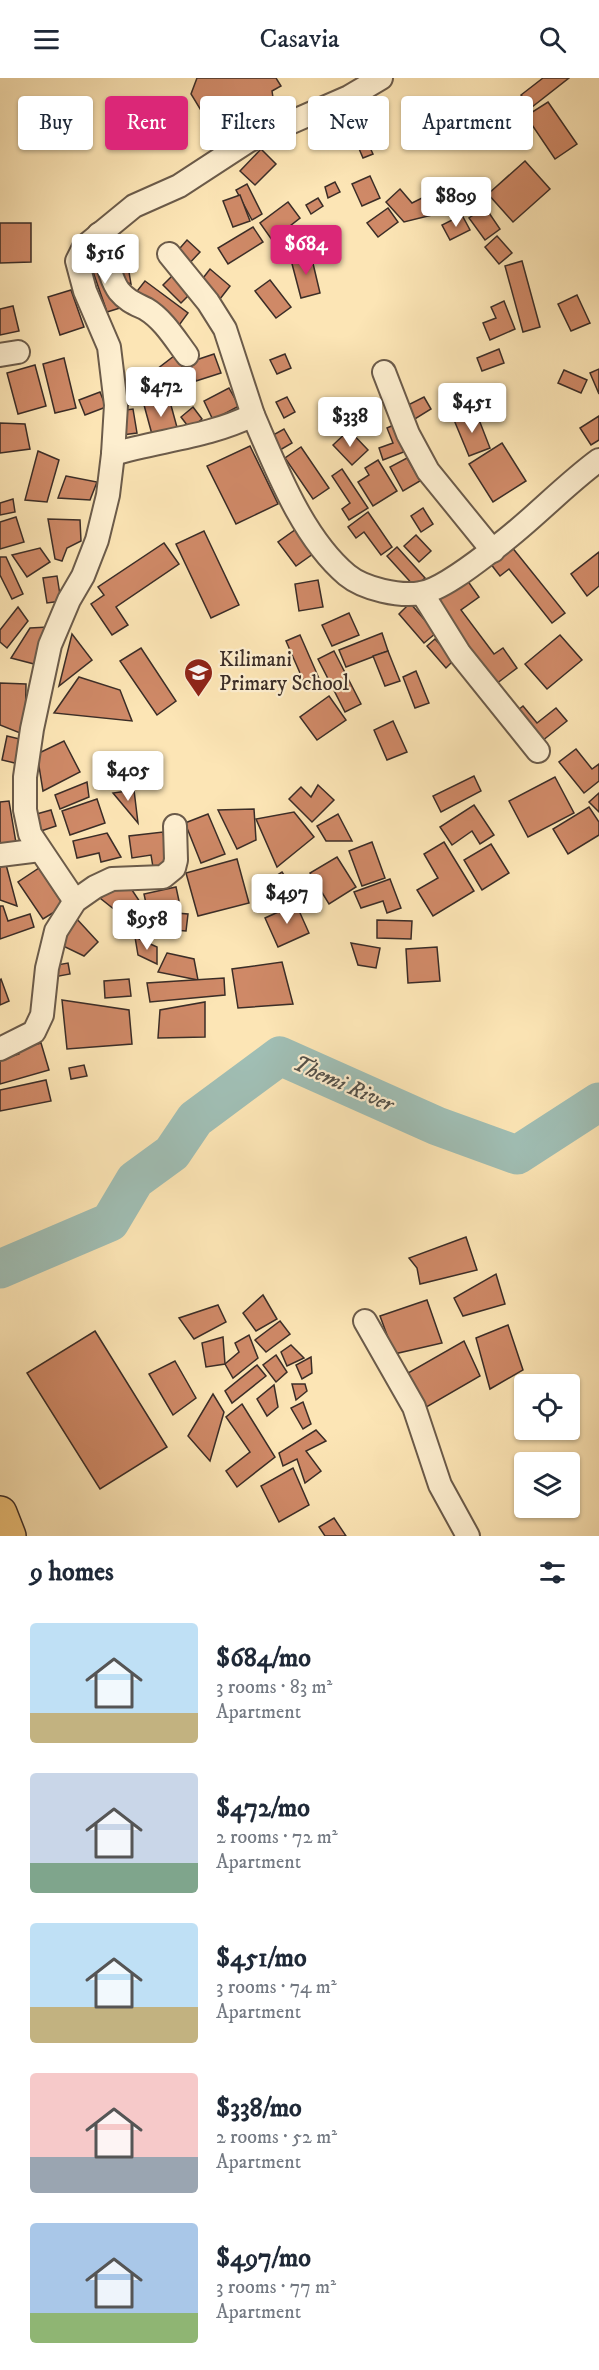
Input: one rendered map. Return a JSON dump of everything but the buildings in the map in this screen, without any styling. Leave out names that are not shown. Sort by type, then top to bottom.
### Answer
[{"type":"highway","points":[[0,1512],[9,1536]]},
{"type":"street","points":[[75,901],[30,834],[25,810],[25,777],[32,729],[50,645],[69,600],[83,576],[97,540],[108,495],[113,454],[116,405],[109,346],[85,291],[78,261],[84,247],[128,209],[179,186],[248,141],[349,97],[381,78]]},
{"type":"street","points":[[99,234],[112,278],[119,291],[133,304],[147,309],[160,321],[187,355]]},
{"type":"street","points":[[169,254],[225,329],[253,415],[295,506],[332,561],[349,577],[368,586],[398,593],[422,593],[445,582],[492,550],[599,460]]},
{"type":"street","points":[[384,372],[408,434],[428,471],[492,550]]},
{"type":"street","points":[[113,454],[184,439],[240,422],[253,415]]},
{"type":"street","points":[[422,593],[460,654],[538,751]]},
{"type":"street","points":[[0,1050],[34,1032],[42,1015],[47,968],[56,931],[75,901],[95,887],[112,879],[163,877],[174,868],[176,860],[175,826]]},
{"type":"street","points":[[0,855],[40,850]]},
{"type":"street","points":[[364,1321],[414,1407],[440,1485],[468,1536]]},
{"type":"waterway","name":"Themi River","points":[[0,1269],[110,1222],[135,1180],[172,1153],[195,1119],[280,1056],[437,1126],[517,1155],[599,1102]]},
{"type":"place","name":"Kilimani Primary School","points":[[198,698]]}]
